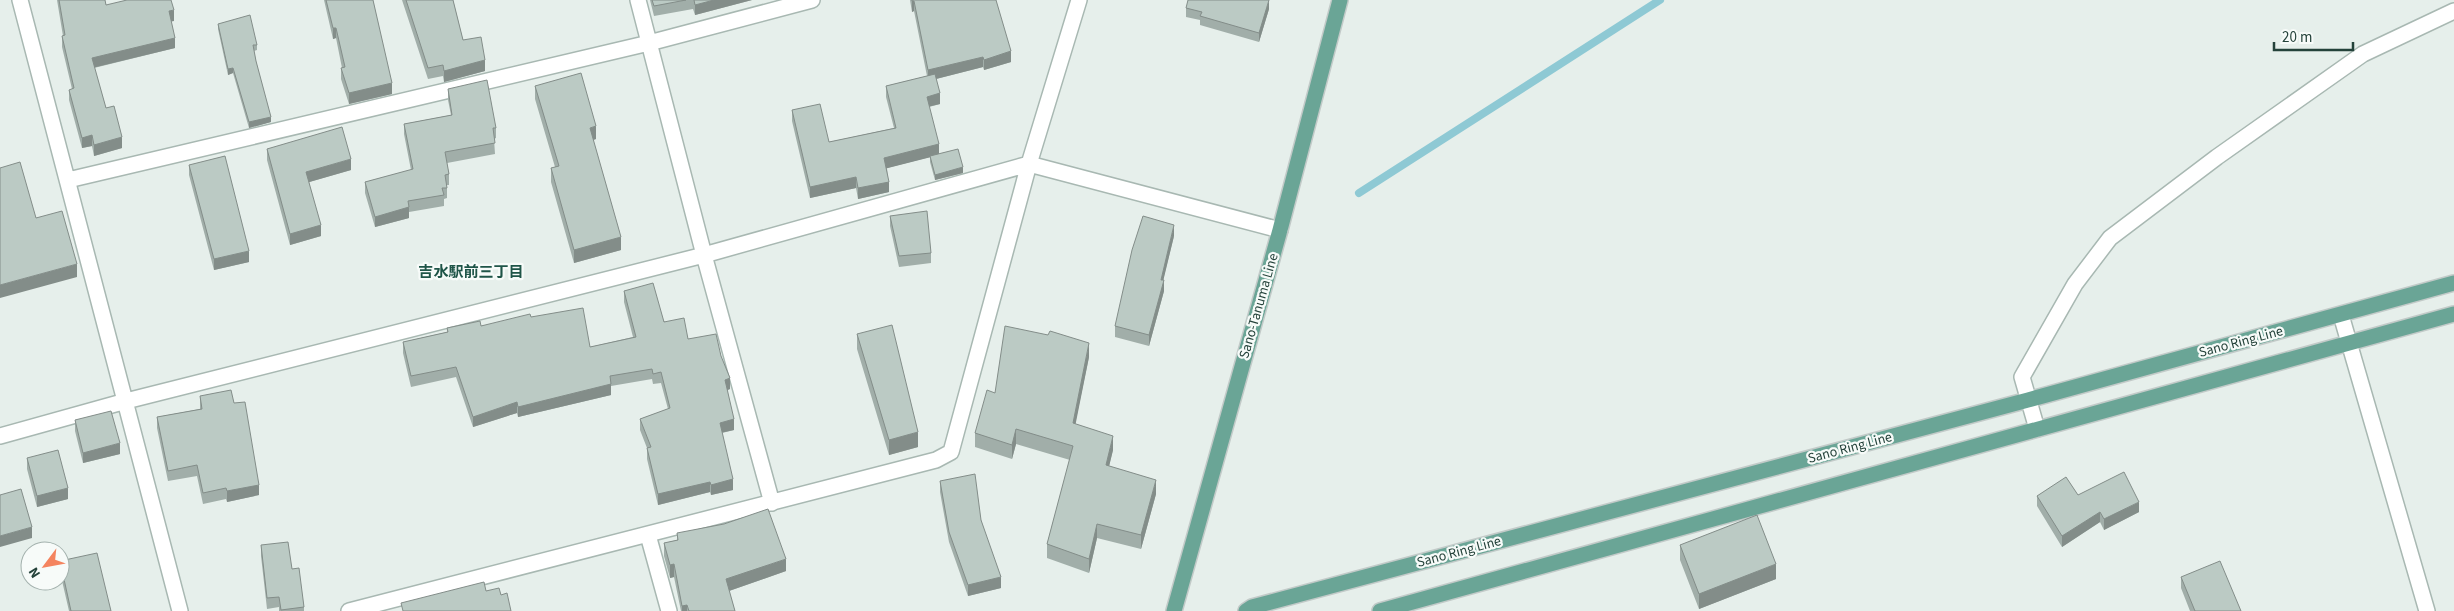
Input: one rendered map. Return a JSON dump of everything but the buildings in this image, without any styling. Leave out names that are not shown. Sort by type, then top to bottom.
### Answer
[{"type":"main road","name":"Sano-Tanuma Line","points":[[1174,611],[1280,230],[1340,0]]},
{"type":"main road","name":"Sano Ring Line","points":[[1246,611],[1252,607],[2028,400],[2454,283]]},
{"type":"main road","points":[[1380,611],[2454,314]]},
{"type":"street","points":[[20,0],[180,611]]},
{"type":"street","points":[[638,0],[704,255],[772,503]]},
{"type":"street","points":[[68,180],[649,43],[812,0]]},
{"type":"street","points":[[349,611],[936,460],[950,452],[1029,164],[1079,0]]},
{"type":"street","points":[[2037,429],[2022,377],[2075,284],[2110,238],[2217,157],[2363,54],[2454,11]]},
{"type":"street","points":[[0,436],[126,402],[704,255],[1029,164],[1280,230]]},
{"type":"street","points":[[2341,315],[2426,611]]},
{"type":"street","points":[[648,535],[669,611]]},
{"type":"waterway","points":[[1359,193],[1660,0]]},
{"type":"district","name":"吉水駅前三丁目","points":[[471,272]]}]
